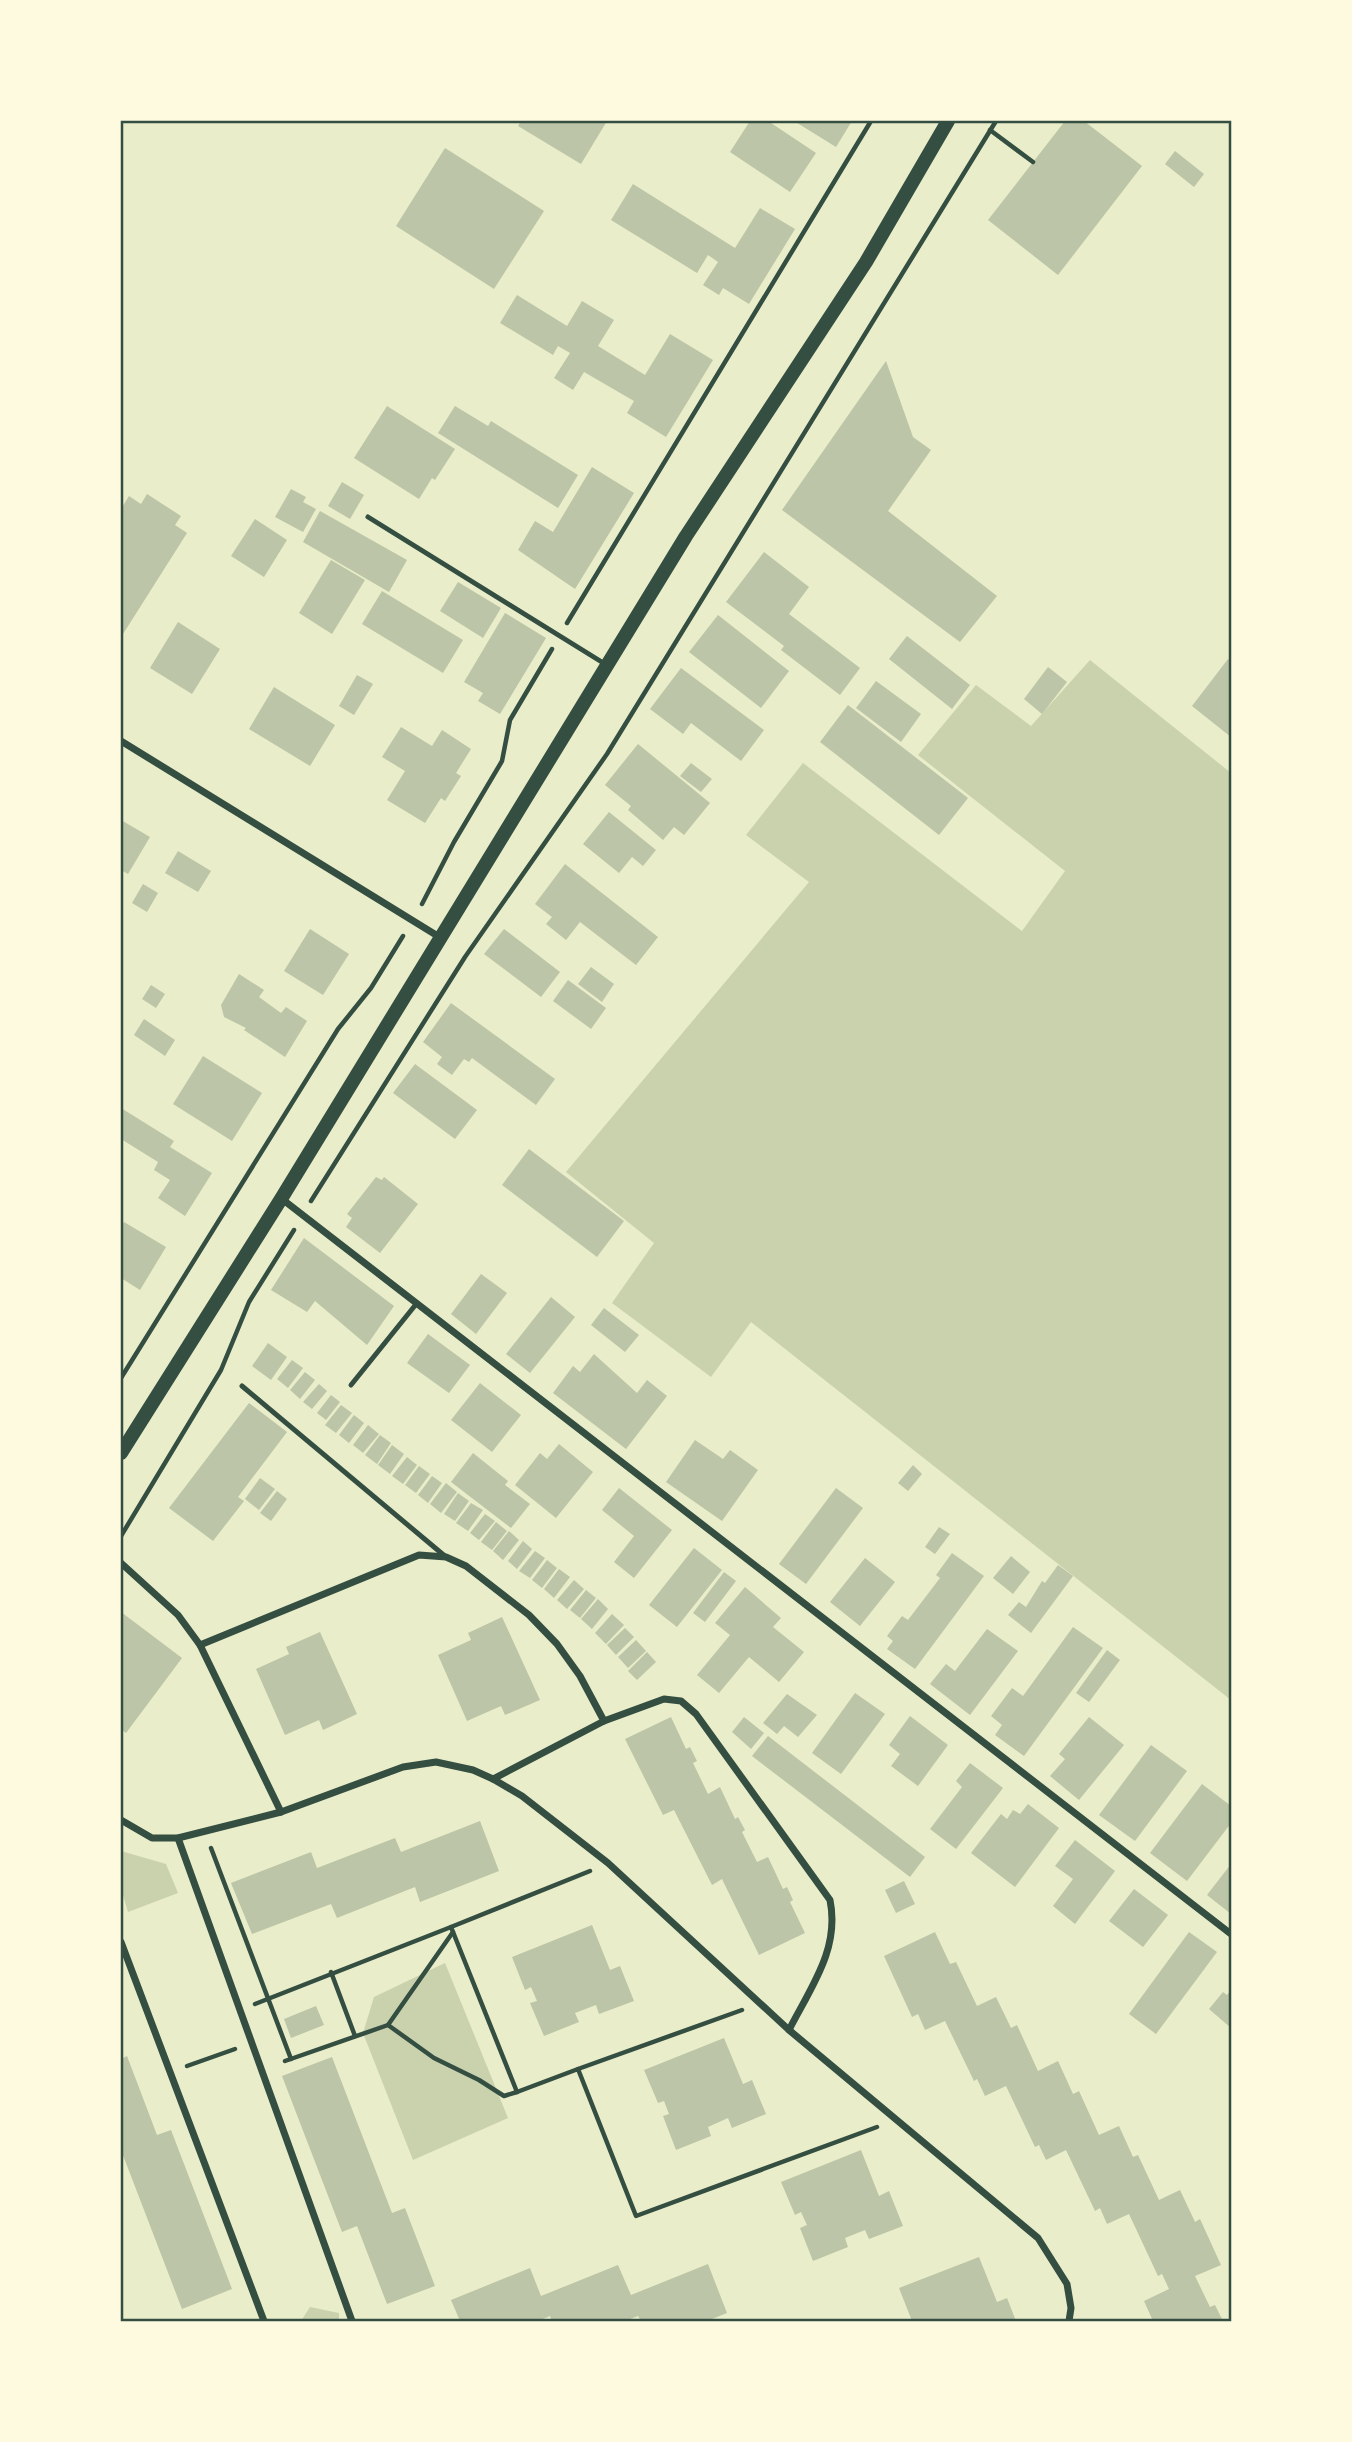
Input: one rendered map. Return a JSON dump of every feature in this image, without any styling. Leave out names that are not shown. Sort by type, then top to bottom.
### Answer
[{"type":"main road","points":[[121,1453],[281,1199],[686,536],[866,262],[948,121]]},
{"type":"street","points":[[121,741],[440,938]]},
{"type":"street","points":[[281,1199],[304,1214],[1231,1934]]},
{"type":"street","points":[[200,1645],[419,1555],[446,1557],[498,1589],[557,1644],[580,1676],[604,1721]]},
{"type":"street","points":[[121,1563],[178,1615],[200,1645],[281,1812]]},
{"type":"street","points":[[493,1779],[604,1721],[664,1699],[681,1701],[696,1714],[830,1900],[835,1924],[825,1961],[789,2030]]},
{"type":"street","points":[[121,1820],[152,1838],[178,1838],[205,1834],[281,1812],[403,1767],[436,1762],[473,1770],[493,1779],[523,1796],[608,1863],[789,2030],[1038,2238],[1067,2284],[1071,2308],[1069,2321]]},
{"type":"street","points":[[178,1838],[352,2321]]},
{"type":"street","points":[[121,1942],[264,2321]]},
{"type":"lane","points":[[368,517],[608,666]]},
{"type":"lane","points":[[351,1385],[417,1303]]},
{"type":"lane","points":[[242,1386],[446,1557]]},
{"type":"path","points":[[121,1378],[338,1029],[371,988],[412,921],[502,761],[510,720],[871,121]]},
{"type":"path","points":[[121,1536],[221,1370],[249,1302],[465,957],[607,754],[996,121]]},
{"type":"path","points":[[990,130],[1033,162]]},
{"type":"path","points":[[205,1834],[291,2059]]},
{"type":"path","points":[[241,2012],[331,1972],[452,1929],[608,1863]]},
{"type":"path","points":[[285,2061],[388,2025],[452,1929]]},
{"type":"path","points":[[452,1929],[517,2092]]},
{"type":"path","points":[[331,1972],[355,2036]]},
{"type":"path","points":[[388,2025],[434,2058],[479,2080],[503,2096],[760,2003]]},
{"type":"path","points":[[170,2073],[242,2046]]},
{"type":"path","points":[[578,2069],[636,2216],[898,2119]]},
{"type":"green space","points":[[1090,660],[1231,773],[1231,1700],[751,1322],[711,1377],[612,1303],[654,1243],[566,1172],[809,882],[746,835],[803,763],[1022,931],[1065,871],[918,755],[976,685],[1031,726]]},
{"type":"green space","points":[[121,1851],[166,1864],[178,1893],[128,1912],[121,1888]]},
{"type":"green space","points":[[445,1963],[508,2118],[413,2160],[363,2033],[374,1997]]},
{"type":"green space","points":[[310,2307],[339,2313],[339,2321],[301,2321]]},
{"type":"building","points":[[521,121],[607,121],[581,164],[518,126]]},
{"type":"building","points":[[750,121],[768,121],[816,153],[790,192],[730,152]]},
{"type":"building","points":[[794,121],[852,121],[836,147]]},
{"type":"building","points":[[1065,121],[1084,121],[1142,166],[1058,275],[988,220]]},
{"type":"building","points":[[445,148],[544,211],[494,289],[396,226]]},
{"type":"building","points":[[1175,151],[1204,174],[1194,187],[1165,164]]},
{"type":"building","points":[[633,184],[735,248],[760,208],[795,229],[749,304],[723,288],[719,295],[703,285],[718,262],[708,255],[697,273],[611,220]]},
{"type":"building","points":[[517,295],[567,326],[582,301],[614,320],[598,346],[645,375],[670,334],[713,360],[666,437],[627,413],[634,401],[584,372],[573,390],[554,378],[570,353],[558,346],[553,355],[500,323]]},
{"type":"building","points":[[886,361],[913,437],[931,450],[888,511],[997,596],[960,642],[782,510]]},
{"type":"building","points":[[387,406],[455,449],[419,499],[354,458]]},
{"type":"building","points":[[455,406],[488,426],[491,421],[578,475],[558,508],[438,433]]},
{"type":"building","points":[[592,467],[634,493],[575,589],[518,550],[535,521],[553,532]]},
{"type":"building","points":[[342,482],[364,495],[350,519],[328,506]]},
{"type":"building","points":[[291,489],[306,497],[303,502],[316,509],[303,532],[275,517]]},
{"type":"building","points":[[147,494],[181,516],[175,525],[187,533],[123,634],[121,509],[129,496],[141,504]]},
{"type":"building","points":[[320,511],[407,560],[389,592],[303,542]]},
{"type":"building","points":[[255,519],[287,540],[264,577],[231,556]]},
{"type":"building","points":[[764,552],[809,587],[789,614],[860,668],[840,695],[781,650],[784,646],[726,602]]},
{"type":"building","points":[[331,560],[365,580],[332,634],[299,613]]},
{"type":"building","points":[[458,582],[501,608],[483,638],[440,611]]},
{"type":"building","points":[[382,591],[463,640],[443,673],[362,624]]},
{"type":"building","points":[[505,613],[546,638],[500,714],[478,701],[483,693],[464,682]]},
{"type":"building","points":[[718,615],[789,671],[761,708],[689,652]]},
{"type":"building","points":[[178,622],[220,649],[192,694],[150,668]]},
{"type":"building","points":[[907,636],[970,685],[952,709],[889,659]]},
{"type":"building","points":[[1228,659],[1231,662],[1231,737],[1192,706]]},
{"type":"building","points":[[1048,667],[1067,682],[1042,714],[1024,699]]},
{"type":"building","points":[[681,668],[764,730],[741,761],[691,723],[683,734],[650,709]]},
{"type":"building","points":[[357,675],[373,684],[354,715],[339,706]]},
{"type":"building","points":[[876,681],[921,714],[901,742],[856,708]]},
{"type":"building","points":[[274,687],[335,725],[310,766],[249,729]]},
{"type":"building","points":[[848,705],[968,798],[939,835],[820,742]]},
{"type":"building","points":[[401,727],[432,746],[442,730],[471,749],[456,773],[461,776],[445,801],[441,798],[425,823],[387,800],[405,771],[382,757]]},
{"type":"building","points":[[638,744],[710,803],[684,835],[674,827],[663,840],[628,810],[631,806],[605,785]]},
{"type":"building","points":[[691,763],[712,779],[701,792],[680,776]]},
{"type":"building","points":[[609,812],[656,850],[643,866],[632,857],[619,873],[583,844]]},
{"type":"building","points":[[121,820],[150,837],[128,874],[121,870]]},
{"type":"building","points":[[178,851],[211,871],[198,892],[165,873]]},
{"type":"building","points":[[565,864],[658,937],[636,965],[580,922],[566,940],[546,924],[552,917],[535,904]]},
{"type":"building","points":[[143,884],[158,893],[147,912],[132,903]]},
{"type":"building","points":[[310,929],[349,954],[323,995],[284,971]]},
{"type":"building","points":[[504,929],[560,972],[541,997],[484,954]]},
{"type":"building","points":[[591,967],[614,984],[602,1002],[578,984]]},
{"type":"building","points":[[239,974],[264,990],[259,997],[281,1013],[286,1007],[307,1021],[285,1057],[244,1030],[246,1028],[224,1017],[221,1005]]},
{"type":"building","points":[[568,980],[606,1008],[591,1029],[553,1001]]},
{"type":"building","points":[[151,985],[165,994],[156,1008],[142,999]]},
{"type":"building","points":[[451,1003],[555,1079],[536,1105],[472,1058],[469,1062],[464,1059],[452,1075],[437,1064],[442,1057],[423,1042]]},
{"type":"building","points":[[144,1019],[175,1040],[165,1056],[134,1035]]},
{"type":"building","points":[[203,1056],[262,1093],[232,1141],[173,1104]]},
{"type":"building","points":[[415,1064],[477,1110],[455,1139],[393,1093]]},
{"type":"building","points":[[121,1108],[174,1141],[170,1147],[212,1173],[185,1216],[158,1198],[170,1180],[154,1170],[158,1162],[121,1139]]},
{"type":"building","points":[[529,1149],[624,1221],[597,1257],[502,1185]]},
{"type":"building","points":[[376,1177],[382,1180],[384,1177],[418,1204],[380,1253],[346,1227],[352,1218],[347,1214]]},
{"type":"building","points":[[124,1222],[166,1247],[140,1290],[121,1278],[121,1228]]},
{"type":"building","points":[[304,1238],[394,1306],[367,1345],[315,1301],[307,1312],[271,1290]]},
{"type":"building","points":[[481,1274],[507,1293],[476,1334],[451,1314]]},
{"type":"building","points":[[551,1297],[575,1317],[530,1373],[506,1354]]},
{"type":"building","points":[[604,1308],[639,1335],[625,1352],[591,1325]]},
{"type":"building","points":[[428,1334],[470,1365],[449,1393],[407,1363]]},
{"type":"building","points":[[268,1343],[287,1357],[271,1380],[252,1366]]},
{"type":"building","points":[[594,1354],[637,1393],[647,1380],[667,1396],[626,1449],[553,1393],[573,1366],[580,1372]]},
{"type":"building","points":[[292,1360],[303,1368],[288,1388],[277,1379]]},
{"type":"building","points":[[305,1372],[315,1380],[300,1399],[290,1390]]},
{"type":"building","points":[[480,1383],[521,1415],[492,1452],[451,1420]]},
{"type":"building","points":[[319,1384],[327,1391],[312,1409],[303,1402]]},
{"type":"building","points":[[331,1395],[340,1402],[326,1420],[317,1413]]},
{"type":"building","points":[[249,1403],[287,1432],[238,1497],[244,1501],[213,1541],[169,1508]]},
{"type":"building","points":[[341,1405],[352,1413],[336,1433],[325,1425]]},
{"type":"building","points":[[354,1415],[364,1423],[349,1443],[339,1435]]},
{"type":"building","points":[[368,1425],[379,1434],[363,1453],[353,1445]]},
{"type":"building","points":[[380,1435],[391,1443],[377,1464],[365,1455]]},
{"type":"building","points":[[695,1440],[723,1459],[730,1450],[758,1470],[722,1521],[666,1482]]},
{"type":"building","points":[[559,1444],[593,1472],[556,1518],[515,1485],[540,1453],[547,1459]]},
{"type":"building","points":[[392,1445],[404,1454],[390,1474],[378,1465]]},
{"type":"building","points":[[473,1453],[508,1481],[505,1485],[530,1504],[511,1528],[451,1482]]},
{"type":"building","points":[[407,1457],[417,1465],[403,1484],[392,1476]]},
{"type":"building","points":[[913,1465],[922,1474],[908,1491],[898,1483]]},
{"type":"building","points":[[419,1466],[430,1474],[416,1493],[405,1485]]},
{"type":"building","points":[[432,1476],[442,1483],[428,1503],[418,1495]]},
{"type":"building","points":[[260,1478],[275,1489],[259,1510],[245,1499]]},
{"type":"building","points":[[446,1483],[457,1492],[441,1513],[430,1504]]},
{"type":"building","points":[[619,1488],[672,1530],[634,1578],[614,1562],[634,1536],[602,1510]]},
{"type":"building","points":[[836,1488],[863,1508],[806,1584],[779,1564]]},
{"type":"building","points":[[277,1491],[287,1499],[271,1521],[260,1513]]},
{"type":"building","points":[[458,1493],[469,1501],[455,1521],[444,1514]]},
{"type":"building","points":[[471,1503],[483,1510],[468,1531],[456,1523]]},
{"type":"building","points":[[485,1514],[495,1521],[479,1540],[470,1533]]},
{"type":"building","points":[[496,1522],[507,1531],[492,1550],[481,1542]]},
{"type":"building","points":[[939,1527],[950,1534],[935,1554],[925,1547]]},
{"type":"building","points":[[509,1531],[519,1540],[503,1560],[493,1551]]},
{"type":"building","points":[[523,1541],[532,1549],[517,1569],[508,1561]]},
{"type":"building","points":[[694,1548],[722,1570],[677,1627],[649,1605]]},
{"type":"building","points":[[535,1551],[545,1558],[530,1578],[519,1571]]},
{"type":"building","points":[[952,1553],[984,1576],[915,1669],[887,1649],[893,1641],[887,1636],[902,1616],[908,1620],[940,1578],[936,1575]]},
{"type":"building","points":[[1011,1556],[1030,1572],[1013,1594],[993,1578]]},
{"type":"building","points":[[865,1558],[895,1582],[860,1626],[830,1602]]},
{"type":"building","points":[[547,1560],[557,1568],[542,1588],[532,1580]]},
{"type":"building","points":[[1058,1565],[1073,1576],[1031,1633],[1008,1615],[1019,1602],[1026,1607],[1042,1581],[1045,1583]]},
{"type":"building","points":[[559,1569],[570,1577],[554,1598],[544,1589]]},
{"type":"building","points":[[724,1572],[736,1581],[705,1622],[693,1613]]},
{"type":"building","points":[[574,1580],[584,1589],[567,1609],[557,1600]]},
{"type":"building","points":[[745,1587],[781,1618],[773,1627],[804,1652],[779,1682],[749,1657],[719,1693],[697,1675],[730,1635],[715,1623]]},
{"type":"building","points":[[586,1590],[596,1598],[580,1618],[570,1610]]},
{"type":"building","points":[[598,1599],[608,1609],[592,1629],[581,1619]]},
{"type":"building","points":[[121,1612],[182,1658],[126,1733],[121,1729]]},
{"type":"building","points":[[612,1614],[624,1625],[606,1644],[595,1633]]},
{"type":"building","points":[[502,1617],[540,1700],[505,1715],[501,1706],[467,1721],[438,1655],[471,1640],[468,1633]]},
{"type":"building","points":[[1073,1627],[1103,1648],[1024,1756],[995,1735],[1002,1725],[991,1716],[1012,1688],[1023,1696]]},
{"type":"building","points":[[625,1628],[634,1637],[616,1655],[607,1645]]},
{"type":"building","points":[[987,1629],[1018,1651],[970,1715],[930,1684],[946,1664],[955,1671]]},
{"type":"building","points":[[320,1632],[357,1714],[323,1730],[319,1720],[285,1735],[256,1669],[289,1654],[286,1647]]},
{"type":"building","points":[[636,1640],[646,1651],[628,1668],[618,1657]]},
{"type":"building","points":[[1107,1650],[1120,1660],[1089,1702],[1076,1693]]},
{"type":"building","points":[[647,1652],[656,1662],[637,1680],[628,1671]]},
{"type":"building","points":[[855,1693],[885,1714],[841,1774],[812,1753]]},
{"type":"building","points":[[787,1694],[817,1715],[798,1737],[784,1726],[777,1734],[763,1723]]},
{"type":"building","points":[[910,1716],[948,1745],[918,1786],[891,1766],[900,1754],[889,1745]]},
{"type":"building","points":[[671,1717],[686,1749],[690,1747],[697,1761],[693,1763],[708,1794],[720,1787],[735,1819],[738,1817],[745,1830],[742,1832],[757,1862],[768,1857],[783,1889],[787,1887],[793,1900],[790,1902],[805,1933],[759,1955],[722,1879],[712,1885],[674,1810],[663,1815],[625,1739]]},
{"type":"building","points":[[744,1717],[764,1733],[751,1749],[732,1732]]},
{"type":"building","points":[[1089,1717],[1124,1745],[1079,1800],[1050,1776],[1065,1759],[1059,1754]]},
{"type":"building","points":[[768,1736],[925,1857],[910,1877],[752,1756]]},
{"type":"building","points":[[1151,1745],[1187,1771],[1135,1841],[1099,1815]]},
{"type":"building","points":[[970,1763],[1003,1788],[956,1849],[930,1829],[962,1787],[956,1781]]},
{"type":"building","points":[[1202,1784],[1231,1806],[1231,1823],[1187,1881],[1150,1853]]},
{"type":"building","points":[[1028,1804],[1059,1828],[1015,1887],[971,1853],[1001,1814],[1007,1819],[1013,1810],[1020,1814]]},
{"type":"building","points":[[480,1821],[499,1871],[420,1902],[415,1887],[337,1918],[331,1904],[252,1934],[231,1883],[311,1852],[317,1868],[395,1838],[401,1852]]},
{"type":"building","points":[[1075,1840],[1115,1871],[1075,1924],[1053,1906],[1073,1879],[1055,1866]]},
{"type":"building","points":[[1231,1864],[1231,1914],[1207,1895]]},
{"type":"building","points":[[904,1881],[915,1904],[896,1913],[885,1890]]},
{"type":"building","points":[[1134,1889],[1168,1915],[1143,1947],[1109,1921]]},
{"type":"building","points":[[592,1925],[610,1970],[620,1966],[634,2001],[599,2014],[596,2005],[575,2013],[579,2022],[544,2036],[530,2003],[537,2001],[531,1987],[525,1990],[512,1957]]},
{"type":"building","points":[[935,1932],[950,1964],[956,1962],[977,2006],[996,1997],[1011,2028],[1017,2025],[1038,2071],[1058,2061],[1073,2094],[1079,2091],[1099,2135],[1119,2126],[1133,2157],[1138,2155],[1159,2200],[1180,2190],[1195,2222],[1200,2219],[1221,2265],[1195,2276],[1210,2307],[1215,2305],[1223,2321],[1153,2321],[1144,2301],[1169,2289],[1162,2274],[1158,2276],[1129,2214],[1107,2224],[1100,2208],[1095,2211],[1066,2150],[1046,2160],[1039,2145],[1035,2147],[1006,2086],[985,2096],[977,2079],[974,2081],[945,2021],[925,2030],[918,2014],[912,2017],[884,1956]]},
{"type":"building","points":[[1189,1932],[1217,1952],[1156,2034],[1129,2014]]},
{"type":"building","points":[[1231,1990],[1231,2028],[1209,2009],[1223,1992],[1227,1995]]},
{"type":"building","points":[[316,2006],[324,2025],[291,2038],[284,2019]]},
{"type":"building","points":[[724,2038],[743,2084],[752,2080],[766,2114],[732,2128],[728,2118],[708,2127],[711,2136],[676,2150],[663,2116],[669,2114],[664,2101],[658,2103],[644,2070]]},
{"type":"building","points":[[127,2056],[157,2135],[171,2130],[232,2289],[182,2309],[121,2150],[121,2059]]},
{"type":"building","points":[[332,2057],[392,2213],[405,2208],[435,2286],[387,2304],[357,2226],[342,2232],[282,2076]]},
{"type":"building","points":[[861,2150],[879,2196],[889,2191],[903,2226],[869,2239],[865,2230],[845,2238],[848,2247],[813,2261],[800,2228],[807,2225],[801,2212],[795,2215],[781,2182]]},
{"type":"building","points":[[979,2257],[997,2302],[1007,2298],[1016,2321],[912,2321],[899,2288]]},
{"type":"building","points":[[708,2264],[727,2313],[707,2321],[641,2321],[638,2316],[625,2321],[552,2321],[550,2316],[538,2321],[460,2321],[451,2300],[530,2268],[541,2296],[618,2265],[631,2295]]}]
